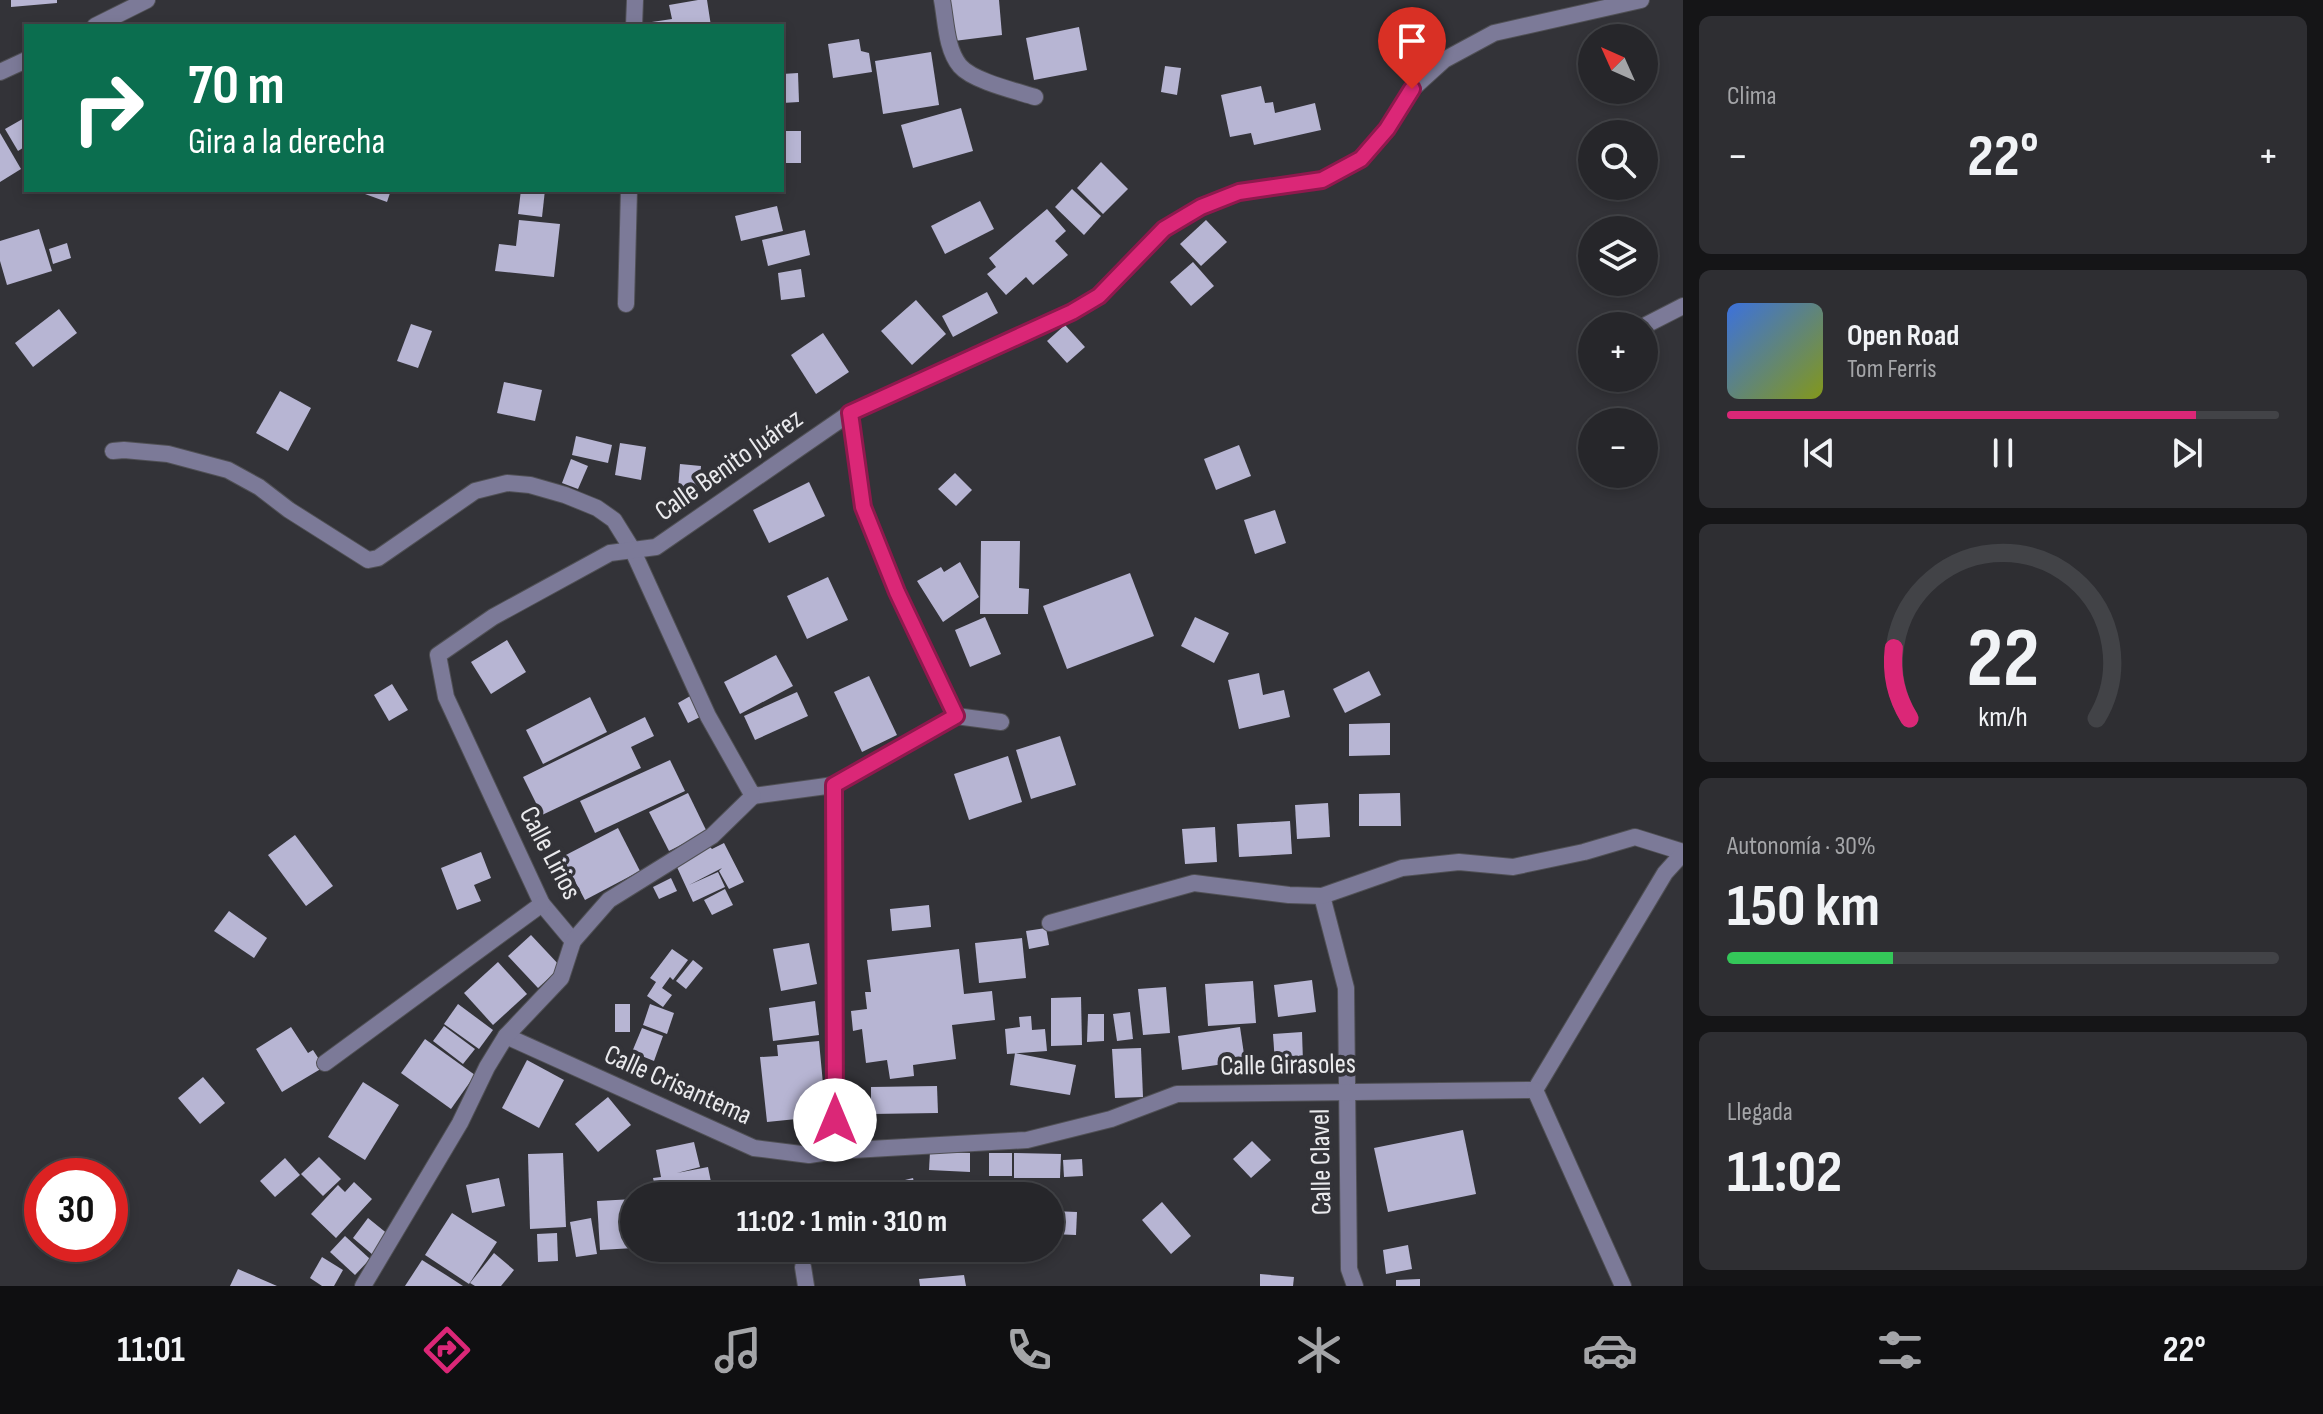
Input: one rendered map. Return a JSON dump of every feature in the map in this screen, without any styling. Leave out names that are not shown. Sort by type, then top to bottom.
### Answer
[{"type":"street","points":[[99,24],[147,0]]},
{"type":"street","points":[[634,24],[635,0]]},
{"type":"street","points":[[942,0],[950,46],[961,67],[984,80],[1035,97]]},
{"type":"street","name":"Calle Benito Juárez","points":[[459,639],[610,553],[656,547],[850,413],[1086,304],[1099,296],[1164,229],[1201,207],[1239,192],[1322,180],[1361,159],[1387,129],[1412,89],[1444,60],[1494,33],[1641,0]]},
{"type":"street","points":[[0,72],[24,61]]},
{"type":"street","points":[[626,304],[629,192]]},
{"type":"street","points":[[1658,319],[1683,306]]},
{"type":"street","points":[[850,413],[863,507],[897,592],[956,716]]},
{"type":"street","points":[[113,451],[168,454],[228,470],[259,487],[289,510],[368,560],[378,558],[475,491],[507,483],[530,485],[597,508],[614,520],[632,549],[708,716],[753,796]]},
{"type":"street","name":"Calle Lirios","points":[[363,1286],[436,1164],[506,1036],[561,978],[573,941],[542,904],[446,697],[438,655],[459,639]]},
{"type":"street","points":[[573,941],[609,900],[712,836],[753,796],[834,785],[956,716],[1001,722]]},
{"type":"street","points":[[834,785],[835,1151]]},
{"type":"street","points":[[1050,923],[1194,883],[1322,896],[1402,868],[1459,862],[1513,867],[1635,837],[1683,853],[1665,873],[1535,1090],[1623,1286]]},
{"type":"street","name":"Calle Clavel","points":[[1322,896],[1346,988],[1349,1269],[1355,1286]]},
{"type":"street","points":[[325,1063],[542,904]]},
{"type":"street","name":"Calle Crisantema","points":[[506,1036],[754,1148],[809,1155],[835,1151]]},
{"type":"street","name":"Calle Girasoles","points":[[835,1151],[1027,1140],[1111,1119],[1177,1094],[1535,1090]]},
{"type":"street","points":[[803,1267],[806,1286]]},
{"type":"building","points":[[11,0],[57,0],[57,3],[11,7]]},
{"type":"building","points":[[707,0],[711,24],[645,24],[672,19],[669,5]]},
{"type":"building","points":[[950,0],[999,0],[1002,35],[954,41]]},
{"type":"building","points":[[1079,27],[1087,70],[1034,80],[1026,38]]},
{"type":"building","points":[[859,39],[861,51],[869,53],[872,72],[833,78],[828,44]]},
{"type":"building","points":[[931,52],[939,105],[883,114],[875,61]]},
{"type":"building","points":[[1165,66],[1181,68],[1177,95],[1161,92]]},
{"type":"building","points":[[798,73],[799,102],[784,103],[784,74]]},
{"type":"building","points":[[1261,86],[1265,103],[1273,102],[1275,113],[1315,103],[1321,130],[1254,145],[1251,133],[1230,137],[1221,95]]},
{"type":"building","points":[[961,108],[973,151],[913,168],[901,125]]},
{"type":"building","points":[[24,118],[24,147],[18,151],[5,129]]},
{"type":"building","points":[[784,131],[801,131],[801,163],[784,163]]},
{"type":"building","points":[[0,133],[21,169],[0,182]]},
{"type":"building","points":[[1101,162],[1128,189],[1103,214],[1077,188]]},
{"type":"building","points":[[1072,189],[1101,216],[1084,235],[1055,207]]},
{"type":"building","points":[[360,192],[390,192],[387,202]]},
{"type":"building","points":[[521,192],[545,192],[542,217],[518,214]]},
{"type":"building","points":[[980,201],[994,229],[945,254],[931,226]]},
{"type":"building","points":[[777,206],[783,231],[741,241],[735,216]]},
{"type":"building","points":[[1047,209],[1066,231],[1055,241],[1068,255],[1033,285],[1026,277],[1006,295],[987,274],[996,267],[989,258]]},
{"type":"building","points":[[519,220],[560,224],[554,277],[495,271],[499,244],[516,246]]},
{"type":"building","points":[[1206,220],[1227,242],[1201,266],[1180,244]]},
{"type":"building","points":[[39,229],[52,271],[7,285],[0,261],[0,241]]},
{"type":"building","points":[[805,230],[810,255],[768,266],[762,240]]},
{"type":"building","points":[[67,243],[71,258],[53,264],[49,249]]},
{"type":"building","points":[[1193,262],[1214,286],[1191,306],[1170,282]]},
{"type":"building","points":[[801,269],[805,297],[781,300],[778,273]]},
{"type":"building","points":[[987,292],[998,313],[953,337],[942,316]]},
{"type":"building","points":[[916,300],[946,334],[912,365],[881,331]]},
{"type":"building","points":[[59,309],[77,333],[33,367],[15,343]]},
{"type":"building","points":[[411,324],[432,331],[418,368],[397,361]]},
{"type":"building","points":[[1065,325],[1085,347],[1067,363],[1047,341]]},
{"type":"building","points":[[823,333],[849,372],[816,394],[791,355]]},
{"type":"building","points":[[504,382],[542,390],[535,421],[497,413]]},
{"type":"building","points":[[280,391],[311,408],[288,451],[256,433]]},
{"type":"building","points":[[576,436],[612,445],[608,463],[572,455]]},
{"type":"building","points":[[620,443],[646,447],[641,480],[615,475]]},
{"type":"building","points":[[1239,445],[1251,476],[1216,490],[1204,459]]},
{"type":"building","points":[[571,459],[588,466],[578,489],[562,483]]},
{"type":"building","points":[[680,464],[701,466],[699,490],[678,489]]},
{"type":"building","points":[[955,473],[972,490],[956,506],[938,489]]},
{"type":"building","points":[[809,482],[825,516],[769,543],[753,510]]},
{"type":"building","points":[[1275,510],[1286,543],[1255,554],[1244,520]]},
{"type":"building","points":[[981,541],[1020,541],[1019,588],[1029,589],[1028,614],[980,614]]},
{"type":"building","points":[[960,562],[979,597],[943,622],[917,581],[941,567],[944,572]]},
{"type":"building","points":[[1130,573],[1154,636],[1067,669],[1043,606]]},
{"type":"building","points":[[828,577],[848,620],[807,639],[787,596]]},
{"type":"building","points":[[985,617],[1001,654],[970,667],[955,630]]},
{"type":"building","points":[[1195,617],[1229,633],[1214,663],[1181,646]]},
{"type":"building","points":[[507,640],[526,672],[491,694],[471,662]]},
{"type":"building","points":[[776,655],[793,686],[740,714],[724,682]]},
{"type":"building","points":[[1369,671],[1381,695],[1345,713],[1333,689]]},
{"type":"building","points":[[1259,673],[1263,695],[1284,690],[1290,717],[1239,729],[1228,680]]},
{"type":"building","points":[[869,676],[897,735],[862,752],[834,692]]},
{"type":"building","points":[[392,684],[408,710],[389,721],[374,695]]},
{"type":"building","points":[[797,692],[808,716],[755,740],[744,716]]},
{"type":"building","points":[[692,695],[702,716],[688,723],[678,703]]},
{"type":"building","points":[[590,697],[607,732],[543,764],[526,730]]},
{"type":"building","points":[[645,717],[654,736],[631,747],[641,768],[542,815],[523,777]]},
{"type":"building","points":[[1390,723],[1390,755],[1349,756],[1349,724]]},
{"type":"building","points":[[1060,736],[1076,785],[1031,799],[1016,750]]},
{"type":"building","points":[[1008,756],[1022,802],[969,820],[954,774]]},
{"type":"building","points":[[670,760],[685,791],[595,833],[580,801]]},
{"type":"building","points":[[688,793],[707,832],[669,851],[649,812]]},
{"type":"building","points":[[1400,793],[1401,826],[1359,826],[1359,794]]},
{"type":"building","points":[[1328,803],[1330,837],[1297,839],[1295,805]]},
{"type":"building","points":[[1290,821],[1292,854],[1239,857],[1237,824]]},
{"type":"building","points":[[1215,827],[1217,862],[1185,864],[1182,829]]},
{"type":"building","points":[[618,828],[640,871],[585,900],[562,857]]},
{"type":"building","points":[[295,835],[333,886],[306,906],[268,855]]},
{"type":"building","points":[[724,843],[744,882],[729,889],[719,871],[722,868],[689,885],[718,872],[725,887],[693,902],[676,865]]},
{"type":"building","points":[[481,852],[491,878],[474,885],[481,901],[457,910],[441,868]]},
{"type":"building","points":[[671,878],[677,891],[659,899],[653,887]]},
{"type":"building","points":[[725,889],[733,905],[712,915],[704,900]]},
{"type":"building","points":[[929,905],[931,927],[892,931],[890,909]]},
{"type":"building","points":[[229,911],[267,938],[254,958],[214,931]]},
{"type":"building","points":[[1046,928],[1049,945],[1029,949],[1026,931]]},
{"type":"building","points":[[531,935],[561,967],[538,988],[508,956]]},
{"type":"building","points":[[1022,938],[1026,978],[979,983],[975,943]]},
{"type":"building","points":[[809,943],[817,984],[781,991],[773,949]]},
{"type":"building","points":[[672,949],[688,960],[673,980],[670,977],[662,988],[672,995],[663,1007],[647,996],[656,982],[650,978]]},
{"type":"building","points":[[959,949],[964,994],[992,991],[995,1020],[952,1025],[956,1059],[913,1065],[914,1076],[890,1079],[887,1060],[866,1063],[862,1029],[853,1031],[851,1011],[867,1009],[865,992],[871,992],[867,960]]},
{"type":"building","points":[[693,960],[703,968],[686,989],[676,981]]},
{"type":"building","points":[[498,962],[527,994],[493,1025],[464,993]]},
{"type":"building","points":[[1312,980],[1316,1012],[1278,1017],[1274,985]]},
{"type":"building","points":[[1253,981],[1256,1023],[1208,1026],[1205,984]]},
{"type":"building","points":[[1166,987],[1170,1033],[1143,1035],[1138,989]]},
{"type":"building","points":[[1081,997],[1082,1045],[1051,1046],[1051,998]]},
{"type":"building","points":[[815,1001],[819,1035],[773,1041],[769,1008]]},
{"type":"building","points":[[458,1004],[493,1030],[479,1049],[444,1024]]},
{"type":"building","points":[[615,1004],[630,1004],[630,1032],[615,1032]]},
{"type":"building","points":[[650,1004],[674,1013],[667,1034],[643,1025]]},
{"type":"building","points":[[1130,1012],[1133,1039],[1117,1041],[1113,1014]]},
{"type":"building","points":[[1088,1014],[1104,1014],[1104,1041],[1087,1042]]},
{"type":"building","points":[[1031,1016],[1032,1030],[1045,1029],[1047,1051],[1007,1054],[1005,1029],[1020,1027],[1019,1017]]},
{"type":"building","points":[[444,1026],[475,1049],[463,1064],[433,1041]]},
{"type":"building","points":[[291,1027],[308,1053],[313,1050],[324,1067],[282,1092],[256,1049]]},
{"type":"building","points":[[1240,1027],[1245,1061],[1182,1070],[1178,1036]]},
{"type":"building","points":[[642,1028],[663,1036],[654,1061],[632,1052]]},
{"type":"building","points":[[1302,1032],[1303,1062],[1275,1064],[1273,1034]]},
{"type":"building","points":[[425,1039],[475,1075],[451,1109],[401,1073]]},
{"type":"building","points":[[819,1041],[826,1116],[767,1122],[760,1057],[778,1056],[777,1045]]},
{"type":"building","points":[[1141,1048],[1143,1097],[1115,1098],[1112,1049]]},
{"type":"building","points":[[1015,1053],[1076,1065],[1070,1095],[1010,1085]]},
{"type":"building","points":[[527,1060],[564,1080],[539,1128],[502,1108]]},
{"type":"building","points":[[203,1077],[225,1103],[200,1124],[178,1098]]},
{"type":"building","points":[[363,1082],[399,1105],[365,1160],[328,1137]]},
{"type":"building","points":[[937,1086],[938,1113],[871,1114],[871,1087]]},
{"type":"building","points":[[608,1097],[631,1125],[598,1152],[575,1124]]},
{"type":"building","points":[[1463,1130],[1476,1194],[1388,1212],[1374,1148]]},
{"type":"building","points":[[1252,1141],[1271,1160],[1251,1178],[1233,1159]]},
{"type":"building","points":[[694,1142],[700,1167],[677,1173],[708,1167],[711,1182],[654,1182],[653,1178],[661,1177],[656,1150]]},
{"type":"building","points":[[930,1152],[970,1153],[970,1172],[929,1170]]},
{"type":"building","points":[[563,1153],[566,1227],[530,1229],[528,1154]]},
{"type":"building","points":[[989,1153],[1012,1153],[1012,1176],[989,1176]]},
{"type":"building","points":[[1014,1153],[1061,1154],[1060,1178],[1014,1178]]},
{"type":"building","points":[[319,1157],[341,1179],[323,1196],[301,1174]]},
{"type":"building","points":[[285,1158],[300,1175],[275,1197],[260,1181]]},
{"type":"building","points":[[1082,1159],[1083,1176],[1064,1177],[1063,1160]]},
{"type":"building","points":[[499,1178],[505,1206],[472,1213],[466,1185]]},
{"type":"building","points":[[354,1182],[372,1199],[336,1238],[311,1214],[338,1185],[345,1192]]},
{"type":"building","points":[[620,1200],[620,1249],[600,1250],[597,1201]]},
{"type":"building","points":[[1162,1202],[1191,1236],[1171,1254],[1142,1220]]},
{"type":"building","points":[[1064,1211],[1077,1212],[1076,1235],[1064,1234]]},
{"type":"building","points":[[452,1213],[497,1242],[469,1284],[425,1255]]},
{"type":"building","points":[[368,1218],[389,1235],[373,1255],[353,1238]]},
{"type":"building","points":[[591,1218],[597,1254],[576,1257],[570,1222]]},
{"type":"building","points":[[557,1233],[558,1261],[538,1262],[537,1234]]},
{"type":"building","points":[[345,1236],[370,1259],[355,1275],[330,1252]]},
{"type":"building","points":[[1408,1245],[1412,1269],[1386,1274],[1383,1250]]},
{"type":"building","points":[[494,1253],[514,1270],[501,1286],[475,1286],[470,1283]]},
{"type":"building","points":[[322,1257],[343,1270],[334,1286],[322,1286],[310,1278]]},
{"type":"building","points":[[422,1260],[446,1275],[463,1286],[405,1286]]},
{"type":"building","points":[[238,1269],[277,1286],[230,1286]]},
{"type":"building","points":[[1260,1274],[1294,1277],[1293,1286],[1260,1286]]},
{"type":"building","points":[[964,1275],[966,1286],[920,1286],[919,1279]]},
{"type":"building","points":[[1420,1279],[1420,1286],[1396,1286],[1396,1280]]},
{"type":"route","points":[[835,1120],[834,785],[956,716],[897,592],[863,507],[850,413],[1072,312],[1099,296],[1164,229],[1201,207],[1239,192],[1322,180],[1361,159],[1387,129],[1412,89]]}]
